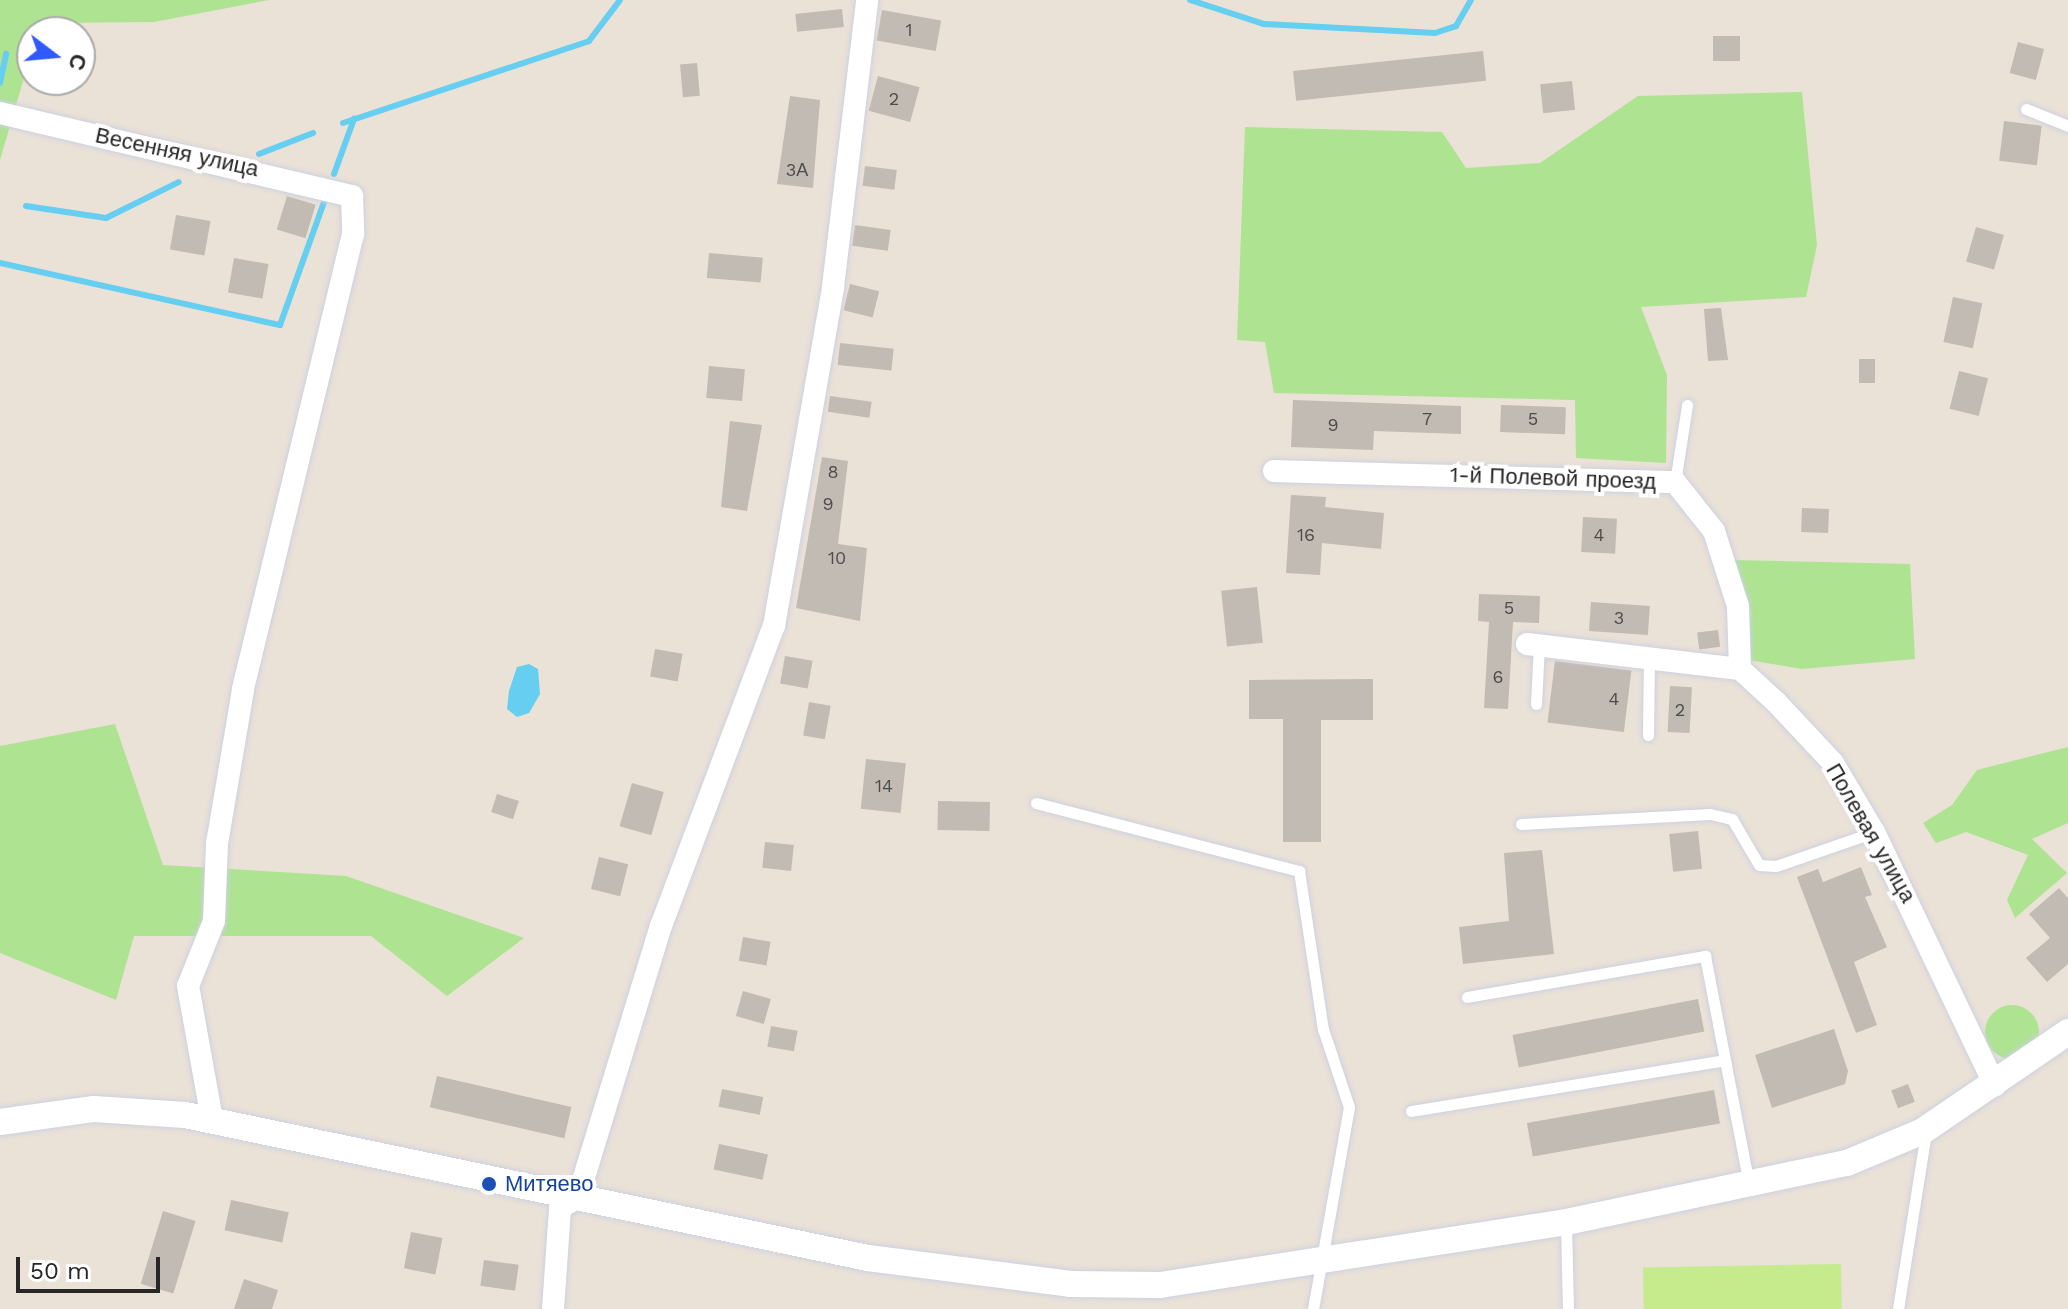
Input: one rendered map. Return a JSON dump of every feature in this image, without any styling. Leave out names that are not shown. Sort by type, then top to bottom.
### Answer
[{"type":"street","points":[[553,1309],[560,1208],[578,1197],[661,926],[774,626],[833,287],[867,0]]},
{"type":"street","name":"Весенняя улица","points":[[0,113],[352,196],[353,234],[243,690],[217,843],[214,921],[188,986],[212,1120]]},
{"type":"street","name":"1-й Полевой проезд","points":[[1274,471],[1675,482],[1714,531],[1738,606],[1740,669]]},
{"type":"street","points":[[1533,644],[1740,669]]},
{"type":"street","name":"Полевая улица","points":[[1740,669],[1833,763],[1874,832],[1995,1086]]},
{"type":"street","points":[[0,1122],[103,1109],[212,1120],[868,1258],[1070,1284],[1182,1284],[1566,1222],[1847,1163],[1926,1129],[1995,1086],[2068,1032]]},
{"type":"lane","points":[[2026,109],[2068,126]]},
{"type":"lane","points":[[1675,482],[1687,405]]},
{"type":"lane","points":[[1533,644],[1536,704]]},
{"type":"lane","points":[[1648,735],[1649,656]]},
{"type":"lane","points":[[1036,803],[1299,871],[1323,1029],[1349,1107],[1327,1260],[1313,1309]]},
{"type":"lane","points":[[1521,824],[1710,814],[1732,819],[1759,865],[1776,866],[1874,832]]},
{"type":"lane","points":[[1467,997],[1705,956],[1749,1185]]},
{"type":"lane","points":[[1411,1111],[1725,1060]]},
{"type":"lane","points":[[1898,1309],[1926,1129]]},
{"type":"lane","points":[[1566,1222],[1568,1309]]},
{"type":"green space","points":[[0,0],[269,0],[154,22],[96,23],[96,16],[16,16],[16,96],[19,96],[0,160]]},
{"type":"green space","points":[[1802,92],[1817,245],[1806,297],[1641,307],[1667,375],[1666,463],[1576,458],[1575,400],[1274,393],[1265,342],[1237,340],[1245,127],[1442,132],[1466,168],[1540,163],[1638,96]]},
{"type":"green space","points":[[1730,560],[1910,564],[1915,659],[1802,669],[1748,660]]},
{"type":"green space","points":[[115,724],[163,865],[346,876],[524,938],[447,996],[371,936],[134,936],[116,1000],[0,953],[0,746]]},
{"type":"green space","points":[[2068,747],[2068,823],[2032,839],[2067,873],[2015,918],[2007,900],[2028,855],[1966,832],[1936,843],[1923,823],[1952,805],[1977,770]]},
{"type":"green space","points":[[2012,1005],[2031,1013],[2039,1032],[2031,1051],[2012,1059],[1993,1051],[1985,1032],[1993,1013]]},
{"type":"green space","points":[[1841,1264],[1842,1309],[1644,1309],[1643,1267]]},
{"type":"water","points":[[529,664],[538,669],[540,694],[529,713],[517,717],[507,709],[509,691],[517,667]]},
{"type":"building","points":[[842,9],[844,27],[797,32],[795,14]]},
{"type":"building","points":[[882,10],[941,20],[936,51],[877,41]]},
{"type":"building","points":[[1713,36],[1740,36],[1740,61],[1713,61]]},
{"type":"building","points":[[2018,42],[2044,49],[2036,80],[2010,73]]},
{"type":"building","points":[[1483,51],[1486,81],[1296,101],[1293,71]]},
{"type":"building","points":[[697,63],[700,96],[683,97],[680,64]]},
{"type":"building","points":[[878,76],[920,87],[910,122],[869,111]]},
{"type":"building","points":[[1572,81],[1575,110],[1543,113],[1540,84]]},
{"type":"building","points":[[790,96],[820,100],[813,188],[777,184]]},
{"type":"building","points":[[2004,121],[2042,126],[2037,165],[1999,161]]},
{"type":"building","points":[[865,166],[897,170],[894,190],[863,186]]},
{"type":"building","points":[[287,196],[316,205],[305,238],[277,229]]},
{"type":"building","points":[[176,215],[210,221],[204,256],[170,249]]},
{"type":"building","points":[[855,225],[891,230],[888,251],[852,246]]},
{"type":"building","points":[[1976,227],[2004,235],[1994,270],[1966,262]]},
{"type":"building","points":[[709,253],[763,258],[761,283],[707,278]]},
{"type":"building","points":[[234,258],[268,264],[262,299],[228,292]]},
{"type":"building","points":[[850,284],[879,291],[873,317],[843,310]]},
{"type":"building","points":[[1953,297],[1982,303],[1973,348],[1943,342]]},
{"type":"building","points":[[1721,308],[1728,360],[1708,361],[1704,309]]},
{"type":"building","points":[[840,343],[894,349],[891,371],[838,365]]},
{"type":"building","points":[[1859,359],[1875,359],[1875,383],[1859,383]]},
{"type":"building","points":[[709,366],[745,369],[742,401],[706,398]]},
{"type":"building","points":[[1959,371],[1988,378],[1979,416],[1950,409]]},
{"type":"building","points":[[830,396],[872,402],[869,418],[828,412]]},
{"type":"building","points":[[1293,400],[1461,406],[1461,434],[1374,431],[1373,450],[1291,447]]},
{"type":"building","points":[[1501,405],[1566,407],[1565,434],[1500,432]]},
{"type":"building","points":[[730,421],[762,425],[747,511],[721,507]]},
{"type":"building","points":[[822,457],[848,461],[838,544],[867,548],[860,621],[796,608]]},
{"type":"building","points":[[1291,495],[1326,497],[1325,507],[1384,513],[1381,549],[1322,543],[1320,575],[1286,573]]},
{"type":"building","points":[[1802,508],[1829,509],[1828,533],[1801,532]]},
{"type":"building","points":[[1583,517],[1617,519],[1615,554],[1581,552]]},
{"type":"building","points":[[1257,587],[1263,643],[1227,646],[1221,591]]},
{"type":"building","points":[[1479,594],[1540,596],[1539,623],[1513,622],[1508,709],[1484,708],[1489,622],[1478,621]]},
{"type":"building","points":[[1591,602],[1650,606],[1648,635],[1589,631]]},
{"type":"building","points":[[1718,630],[1720,647],[1699,649],[1697,633]]},
{"type":"building","points":[[655,649],[683,654],[678,681],[650,677]]},
{"type":"building","points":[[785,656],[813,661],[808,688],[780,684]]},
{"type":"building","points":[[1555,661],[1631,670],[1624,732],[1547,723]]},
{"type":"building","points":[[1373,679],[1373,720],[1321,720],[1321,842],[1283,842],[1283,719],[1249,719],[1249,680]]},
{"type":"building","points":[[1670,686],[1692,687],[1690,733],[1668,732]]},
{"type":"building","points":[[809,702],[831,706],[825,739],[803,735]]},
{"type":"building","points":[[866,759],[906,763],[901,813],[861,809]]},
{"type":"building","points":[[632,783],[664,792],[651,835],[620,826]]},
{"type":"building","points":[[497,794],[519,801],[513,819],[491,812]]},
{"type":"building","points":[[938,801],[990,802],[989,831],[937,830]]},
{"type":"building","points":[[1698,831],[1702,869],[1673,872],[1669,834]]},
{"type":"building","points":[[765,842],[794,845],[791,871],[762,868]]},
{"type":"building","points":[[1542,850],[1554,954],[1463,964],[1459,927],[1509,921],[1504,853]]},
{"type":"building","points":[[599,857],[628,864],[620,896],[591,889]]},
{"type":"building","points":[[1861,867],[1872,895],[1865,897],[1887,947],[1854,962],[1877,1025],[1856,1033],[1797,877],[1818,869],[1823,882]]},
{"type":"building","points":[[2059,888],[2068,898],[2068,964],[2047,982],[2026,958],[2050,938],[2029,914]]},
{"type":"building","points":[[743,937],[771,942],[766,965],[739,961]]},
{"type":"building","points":[[743,991],[771,999],[764,1024],[736,1016]]},
{"type":"building","points":[[1698,999],[1704,1031],[1519,1067],[1512,1035]]},
{"type":"building","points":[[771,1026],[798,1031],[794,1051],[767,1047]]},
{"type":"building","points":[[1834,1029],[1848,1071],[1845,1084],[1772,1108],[1755,1055]]},
{"type":"building","points":[[437,1076],[571,1107],[564,1138],[430,1107]]},
{"type":"building","points":[[1908,1084],[1915,1102],[1898,1108],[1891,1090]]},
{"type":"building","points":[[722,1089],[763,1097],[760,1115],[719,1107]]},
{"type":"building","points":[[1714,1090],[1720,1123],[1533,1156],[1527,1123]]},
{"type":"building","points":[[719,1144],[768,1154],[763,1180],[714,1169]]},
{"type":"building","points":[[231,1200],[289,1212],[282,1243],[225,1230]]},
{"type":"building","points":[[163,1211],[196,1221],[173,1294],[141,1284]]},
{"type":"building","points":[[411,1232],[442,1238],[435,1274],[404,1268]]},
{"type":"building","points":[[484,1260],[519,1265],[515,1291],[480,1286]]},
{"type":"building","points":[[244,1279],[278,1290],[272,1309],[234,1309]]},
{"type":"waterway","points":[[343,123],[589,41],[620,0]]},
{"type":"waterway","points":[[1190,0],[1264,24],[1435,33],[1456,26],[1471,0]]},
{"type":"waterway","points":[[0,83],[6,54]]},
{"type":"waterway","points":[[334,174],[354,119]]},
{"type":"waterway","points":[[259,154],[313,133]]},
{"type":"waterway","points":[[26,206],[106,218],[179,182]]},
{"type":"waterway","points":[[0,263],[280,325],[324,202]]},
{"type":"place","name":"Митяево","points":[[489,1184]]}]
